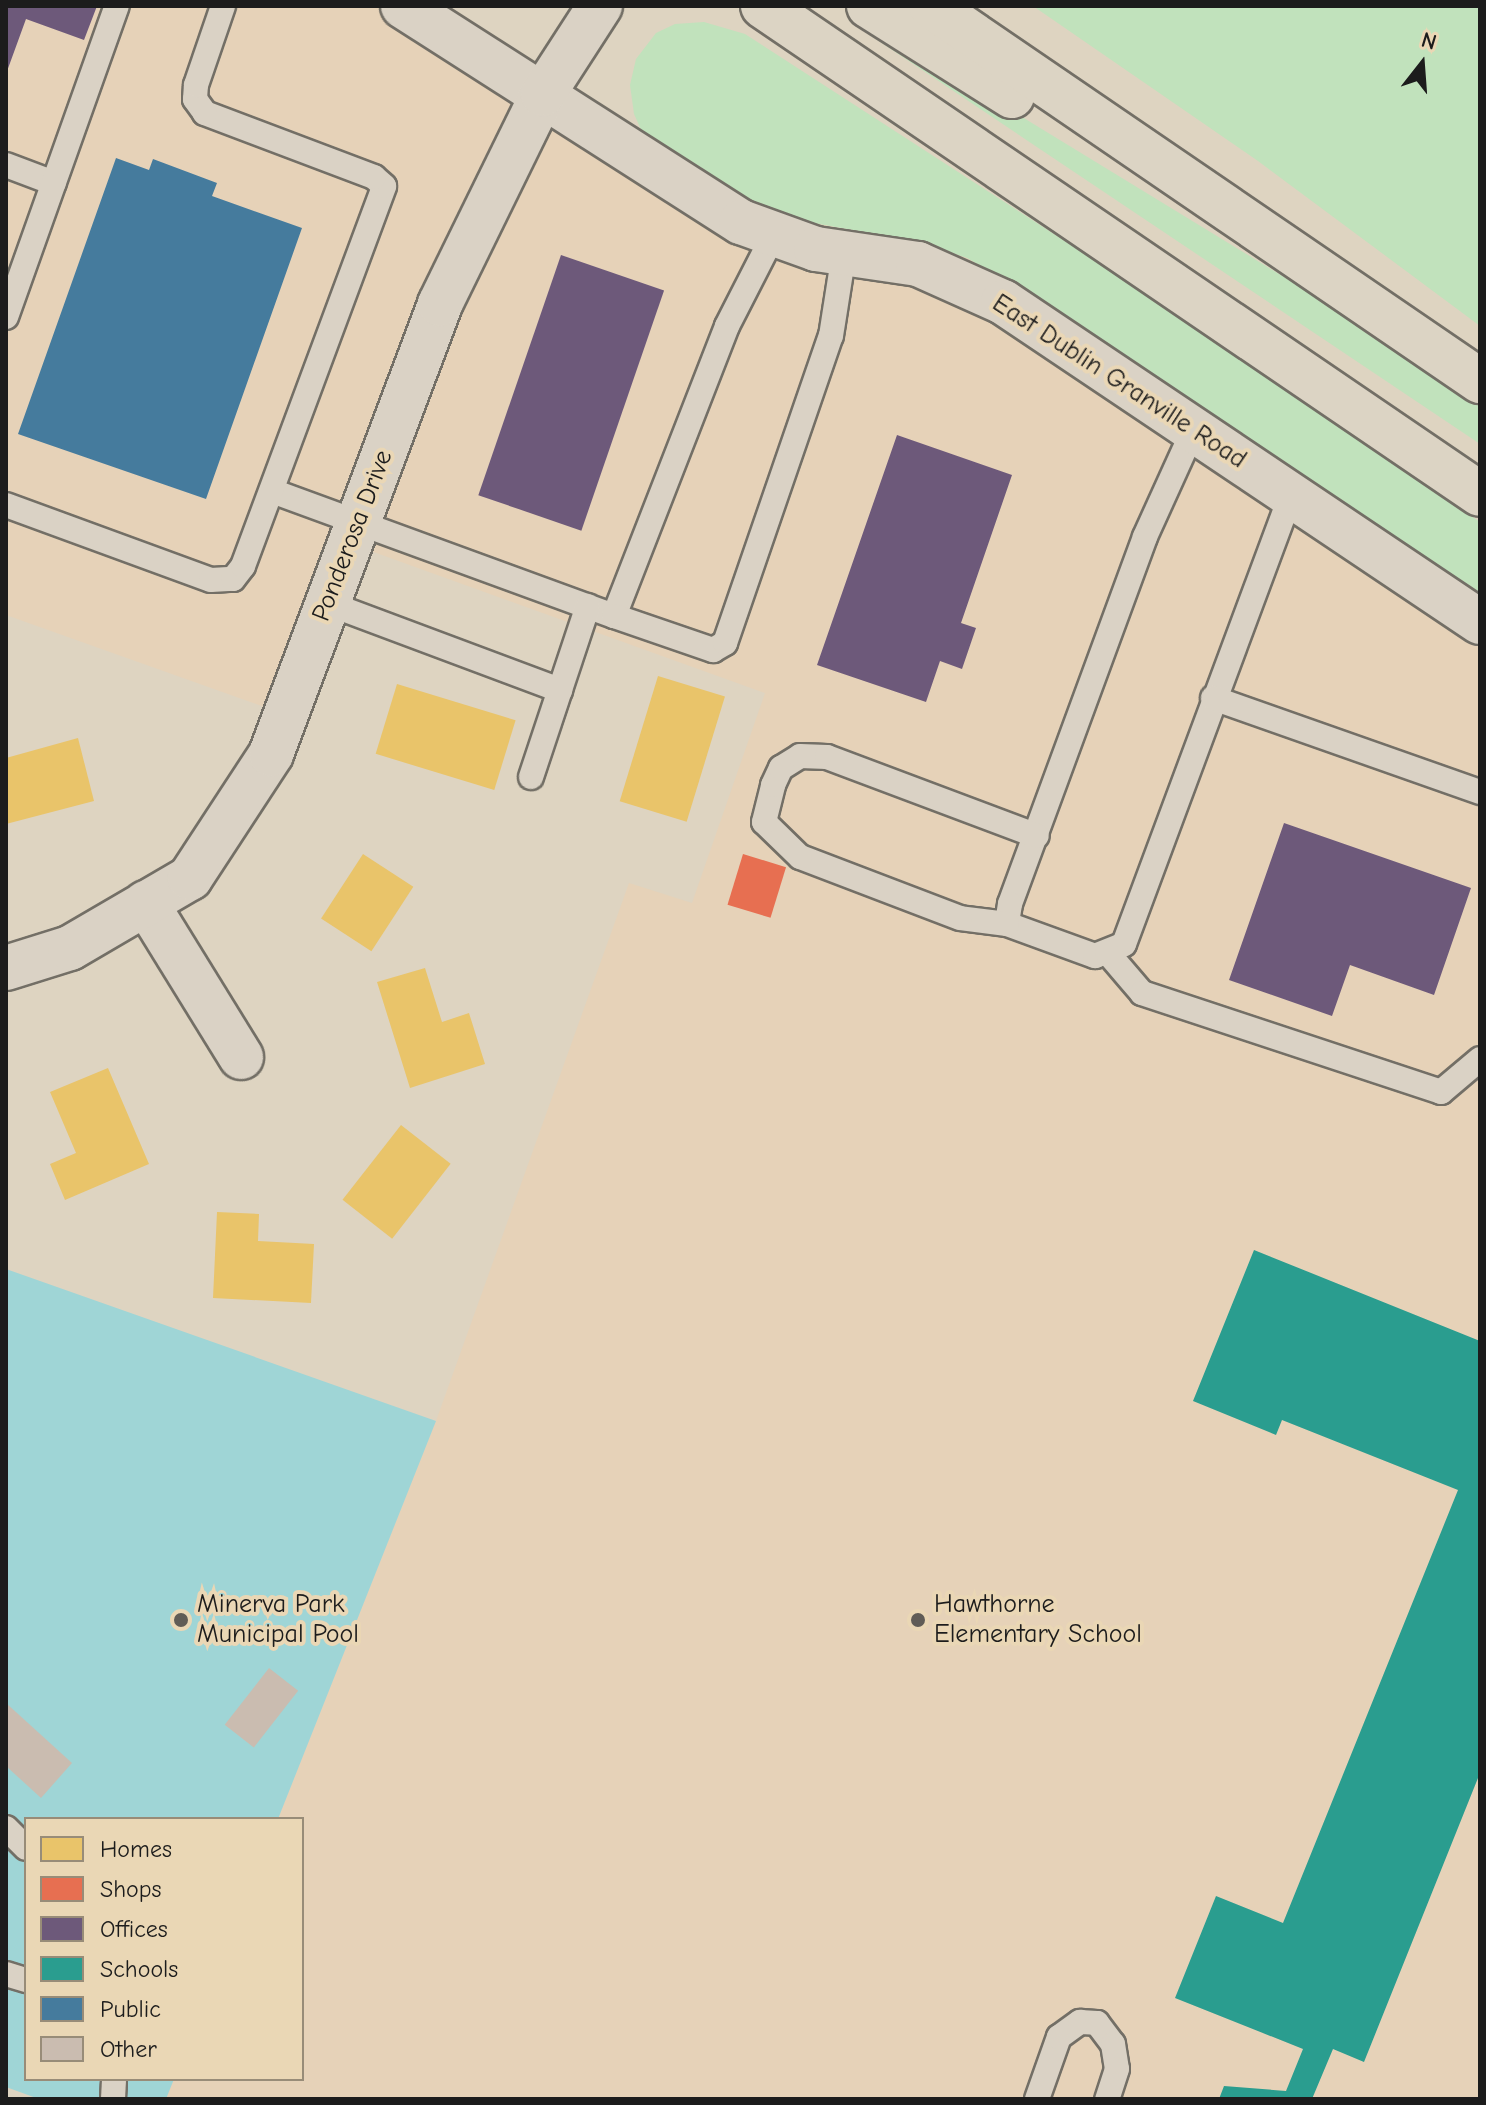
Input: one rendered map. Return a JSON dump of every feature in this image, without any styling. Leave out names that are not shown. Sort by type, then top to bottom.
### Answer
[{"type":"main road","points":[[763,6],[1480,494]]},
{"type":"main road","points":[[869,6],[1436,351]]},
{"type":"main road","points":[[931,6],[1480,381]]},
{"type":"street","name":"East Dublin Granville Road","points":[[403,6],[741,222],[844,253],[918,264],[1003,302],[1480,622]]},
{"type":"street","name":"Ponderosa Drive","points":[[6,968],[70,948],[190,878],[271,754],[440,304],[543,94],[600,6]]},
{"type":"street","points":[[146,903],[241,1057]]},
{"type":"lane","points":[[6,317],[117,6]]},
{"type":"lane","points":[[6,505],[211,580],[233,579],[272,491],[384,186],[374,177],[205,113],[195,99],[196,85],[223,6]]},
{"type":"lane","points":[[6,165],[54,183]]},
{"type":"lane","points":[[614,616],[727,326],[774,234]]},
{"type":"lane","points":[[272,491],[357,525],[713,650],[725,643],[831,336],[844,253]]},
{"type":"lane","points":[[1007,924],[1145,537],[1193,431]]},
{"type":"lane","points":[[1037,836],[827,757],[800,756],[781,768],[773,785],[764,822],[800,857],[960,918],[1007,924],[1095,956],[1124,944],[1213,698],[1291,496]]},
{"type":"lane","points":[[327,603],[560,690]]},
{"type":"lane","points":[[531,777],[588,606]]},
{"type":"lane","points":[[1213,698],[1480,792]]},
{"type":"lane","points":[[1107,952],[1142,993],[1441,1092],[1480,1059]]},
{"type":"lane","points":[[6,1828],[24,1846]]},
{"type":"lane","points":[[1037,2099],[1059,2037],[1080,2022],[1097,2023],[1113,2044],[1117,2069],[1107,2099]]},
{"type":"shaded area","points":[[6,6],[449,6],[648,145],[836,228],[916,241],[967,258],[1028,293],[1480,597],[1480,2099],[166,2099],[173,2081],[304,2081],[304,1817],[279,1817],[436,1421],[629,883],[692,903],[765,693],[357,546],[290,716],[6,615]]},
{"type":"green space","points":[[1033,6],[1480,6],[1480,326],[1258,161]]},
{"type":"green space","points":[[860,18],[1433,368],[1480,401],[1480,444],[855,25]]},
{"type":"green space","points":[[704,22],[745,34],[1176,313],[1480,522],[1480,597],[1028,293],[967,258],[916,241],[784,218],[730,197],[648,145],[634,114],[630,85],[636,59],[656,33],[675,24]]},
{"type":"water","name":"Minerva Park Municipal Pool","points":[[6,1269],[436,1421],[279,1817],[24,1817],[24,2081],[173,2081],[166,2099],[39,2099],[6,2087]]},
{"type":"building: Homes","points":[[658,676],[725,696],[687,822],[620,801]]},
{"type":"building: Homes","points":[[397,684],[516,720],[494,790],[376,754]]},
{"type":"building: Homes","points":[[78,738],[94,801],[6,824],[6,758]]},
{"type":"building: Homes","points":[[363,854],[413,887],[371,951],[321,919]]},
{"type":"building: Homes","points":[[425,968],[442,1022],[469,1013],[485,1064],[410,1088],[377,982]]},
{"type":"building: Homes","points":[[108,1068],[149,1164],[65,1200],[50,1164],[76,1153],[50,1092]]},
{"type":"building: Homes","points":[[401,1125],[451,1164],[392,1239],[343,1200]]},
{"type":"building: Homes","points":[[217,1212],[259,1214],[258,1241],[314,1244],[311,1303],[213,1298]]},
{"type":"building: Shops","points":[[743,854],[786,867],[771,918],[728,905]]},
{"type":"building: Offices","points":[[6,6],[97,6],[84,40],[26,19],[6,74]]},
{"type":"building: Offices","points":[[561,255],[664,290],[581,531],[478,495]]},
{"type":"building: Offices","points":[[897,435],[1012,475],[961,623],[976,628],[962,669],[940,661],[926,702],[817,665]]},
{"type":"building: Offices","points":[[1284,823],[1471,888],[1434,995],[1350,965],[1332,1016],[1229,980]]},
{"type":"building: Schools","points":[[1254,1250],[1480,1341],[1480,1773],[1364,2062],[1333,2049],[1312,2099],[1219,2099],[1224,2086],[1286,2091],[1303,2049],[1175,1998],[1216,1896],[1283,1923],[1458,1490],[1282,1420],[1276,1435],[1193,1401]]},
{"type":"building: Public","points":[[116,158],[149,170],[153,159],[217,183],[212,196],[302,228],[206,499],[18,434]]},
{"type":"building: Other","points":[[269,1668],[298,1691],[254,1748],[225,1725]]},
{"type":"building: Other","points":[[6,1703],[72,1763],[41,1798],[6,1766]]},
{"type":"place","name":"Minerva Park Municipal Pool","points":[[181,1620]]},
{"type":"place","name":"Hawthorne Elementary School","points":[[918,1620]]}]
